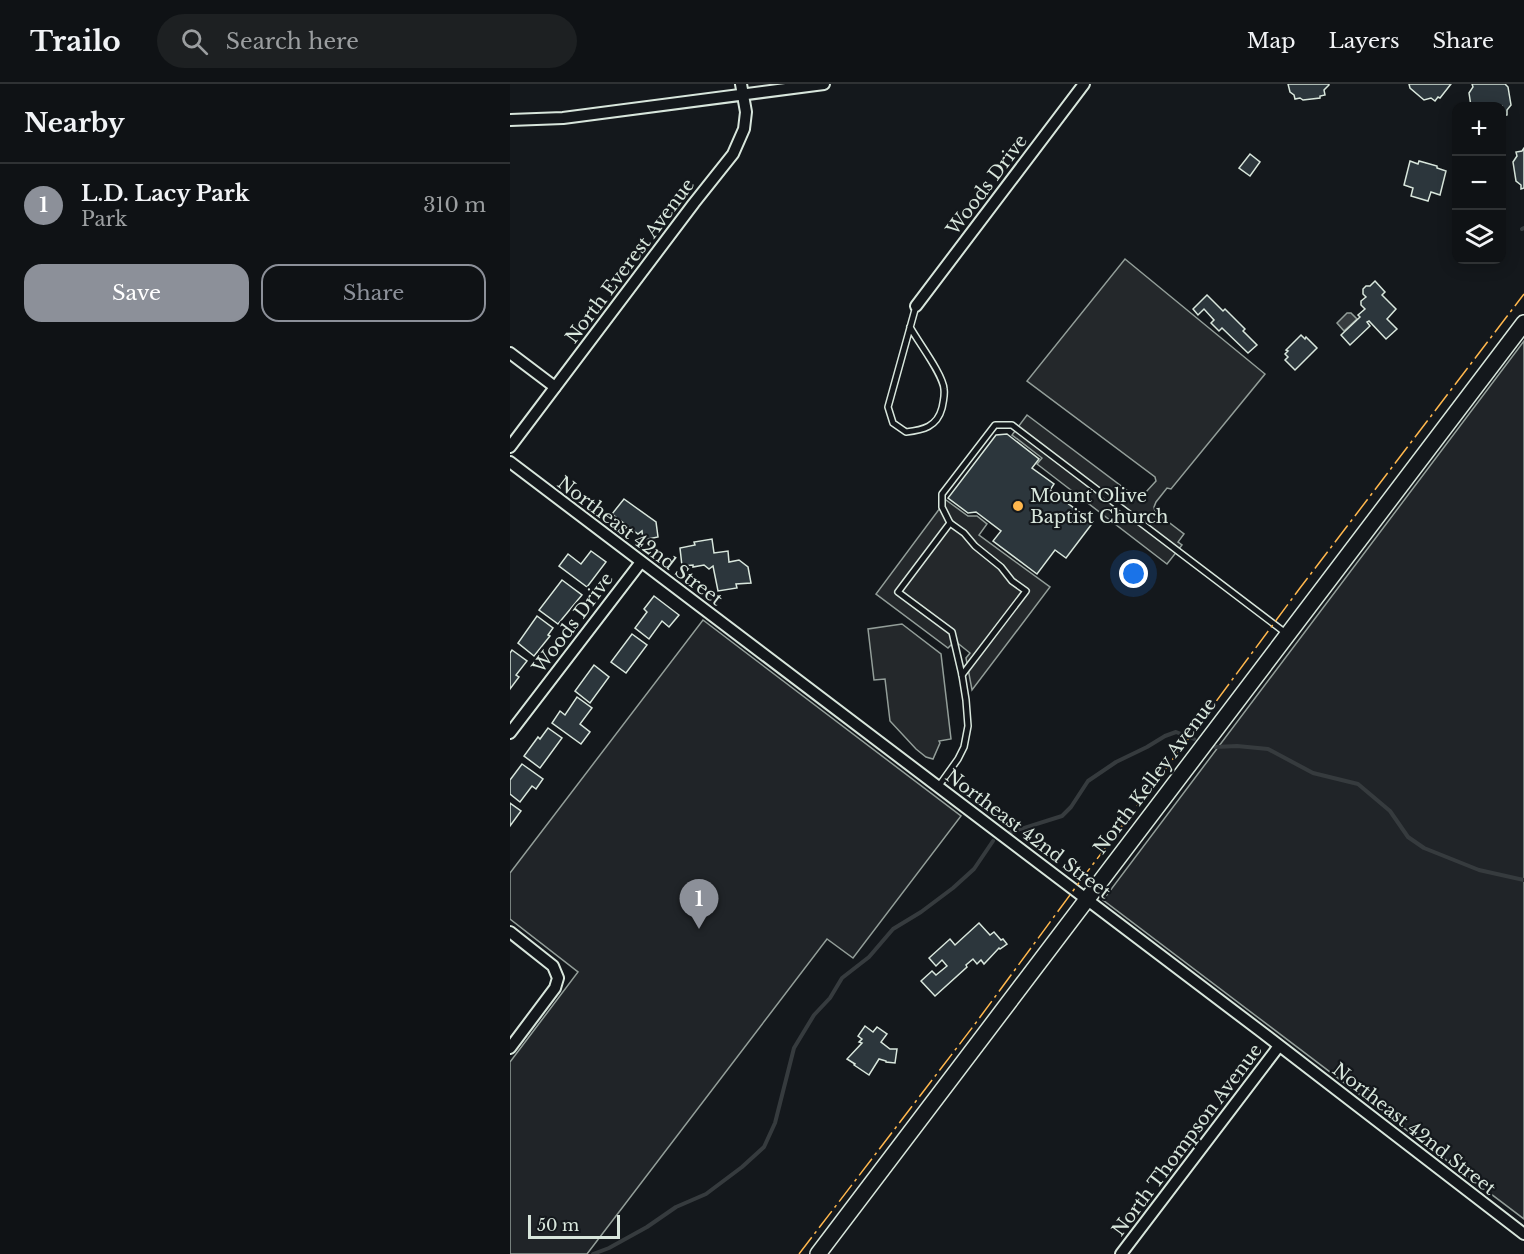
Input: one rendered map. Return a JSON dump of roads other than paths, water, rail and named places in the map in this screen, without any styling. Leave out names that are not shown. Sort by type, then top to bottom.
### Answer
[{"type":"street","points":[[510,120],[563,118],[742,90],[824,84]]},
{"type":"street","name":"Woods Drive","points":[[916,306],[1084,84]]},
{"type":"street","name":"North Everest Avenue","points":[[510,447],[733,154],[744,129],[746,112],[742,90]]},
{"type":"street","name":"North Kelley Avenue","points":[[818,1254],[1524,323]]},
{"type":"street","points":[[510,353],[555,387]]},
{"type":"street","name":"Northeast 42nd Street","points":[[510,462],[1524,1234]]},
{"type":"street","name":"Woods Drive","points":[[510,733],[641,562]]},
{"type":"street","points":[[510,932],[553,966],[558,978],[555,988],[510,1048]]},
{"type":"street","name":"North Thompson Avenue","points":[[1121,1254],[1279,1046]]},
{"type":"lane","points":[[910,327],[945,388],[939,418],[923,430],[906,432],[893,423],[888,407],[910,327],[916,306]]},
{"type":"lane","points":[[962,675],[1026,591],[1012,581],[1001,567],[975,546],[964,533],[950,523],[942,507],[942,494],[995,425],[1012,425],[1288,635]]},
{"type":"lane","points":[[938,787],[964,747],[968,726],[962,675],[952,632],[898,592],[950,523]]},
{"type":"waterway","points":[[1008,833],[1062,816],[1071,807],[1088,781],[1116,762],[1165,736],[1176,732],[1194,739]]},
{"type":"waterway","points":[[1215,747],[1237,746],[1268,749],[1313,773],[1358,784],[1390,811],[1408,837],[1424,848],[1479,870],[1524,880]]},
{"type":"waterway","points":[[593,1254],[647,1227],[676,1207],[706,1194],[764,1147],[775,1123],[794,1048],[814,1015],[830,998],[842,978],[869,957],[893,929],[921,912],[974,869],[993,841]]},
{"type":"place","name":"Mount Olive Baptist Church","points":[[1018,506]]},
{"type":"place","name":"L.D. Lacy Park","points":[[699,929]]}]
